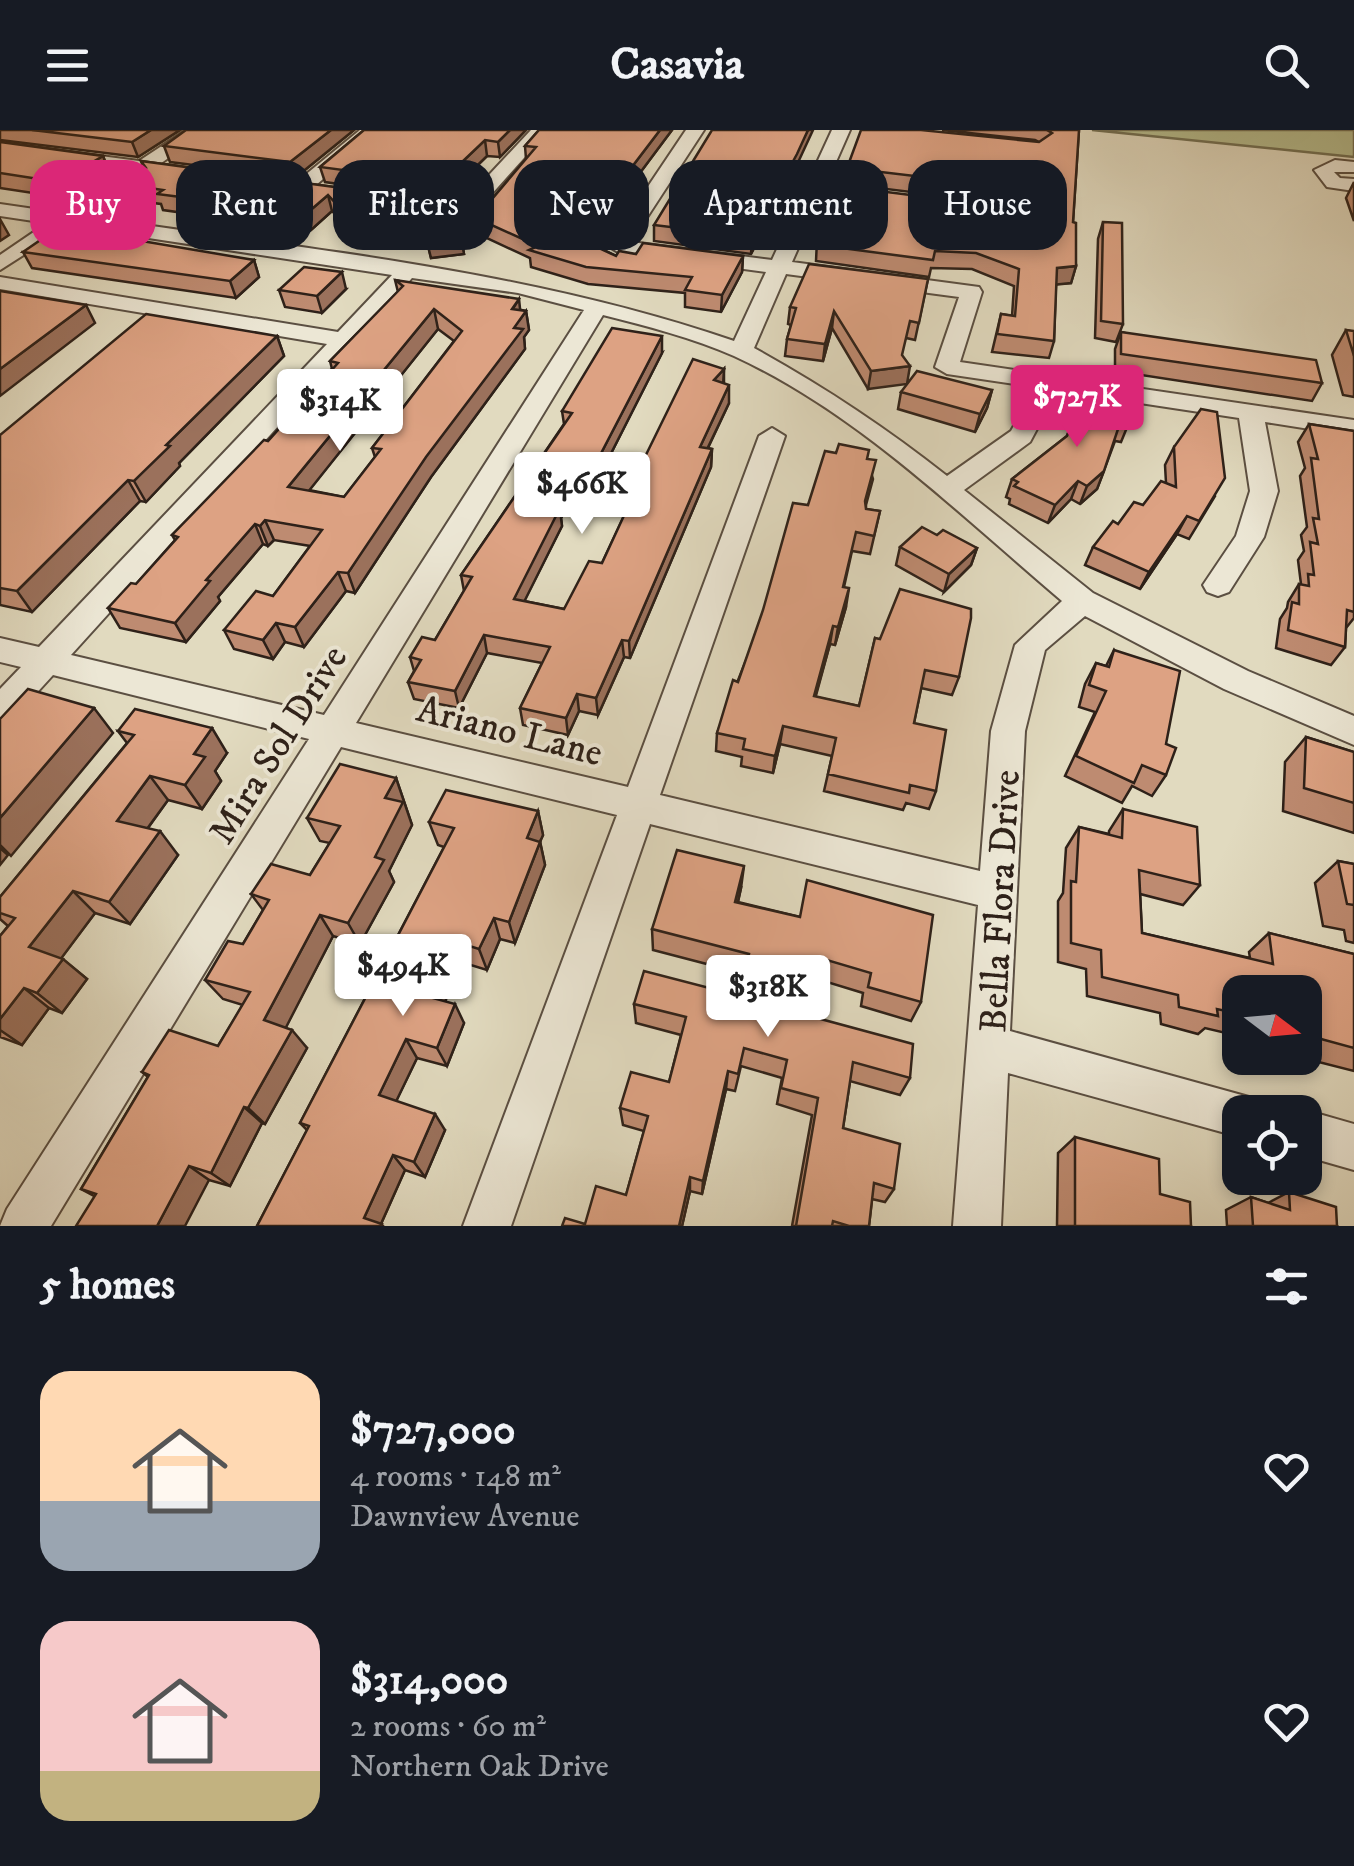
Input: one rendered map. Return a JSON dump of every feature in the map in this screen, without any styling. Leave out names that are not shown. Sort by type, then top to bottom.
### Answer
[{"type":"street","points":[[0,148],[32,130]]},
{"type":"street","points":[[154,160],[198,130]]},
{"type":"street","points":[[313,178],[370,130]]},
{"type":"street","points":[[494,181],[540,130]]},
{"type":"street","points":[[696,130],[618,246],[971,292],[947,368],[1354,428]]},
{"type":"street","points":[[741,351],[779,267],[824,191],[841,130]]},
{"type":"street","points":[[0,148],[85,160]]},
{"type":"street","points":[[1354,167],[1336,165],[1323,170],[1334,183],[1354,186]]},
{"type":"street","points":[[0,210],[30,215]]},
{"type":"street","points":[[156,234],[518,288],[598,305],[741,351],[813,390],[881,436],[1082,601],[1236,680],[1354,732]]},
{"type":"street","points":[[0,264],[30,244]]},
{"type":"street","points":[[0,711],[407,271]]},
{"type":"street","points":[[0,283],[341,338]]},
{"type":"street","name":"Mira Sol Drive","points":[[24,1226],[598,305]]},
{"type":"street","points":[[126,331],[155,308]]},
{"type":"street","points":[[945,490],[1020,436],[1044,395],[1038,379]]},
{"type":"street","points":[[1218,584],[1250,537],[1264,492],[1251,412]]},
{"type":"street","points":[[487,1226],[772,436]]},
{"type":"street","name":"Bella Flora Drive","points":[[976,1226],[1008,732],[1031,645],[1082,601]]},
{"type":"street","name":"Ariano Lane","points":[[0,650],[1000,893]]},
{"type":"street","points":[[990,1047],[1222,1110]]},
{"type":"street","points":[[1322,1138],[1354,1146]]},
{"type":"green space","points":[[1092,130],[1354,130],[1354,157]]},
{"type":"building","points":[[32,130],[151,130],[132,142]]},
{"type":"building","points":[[186,130],[331,130],[293,160],[164,146]]},
{"type":"building","points":[[364,130],[510,130],[498,142],[485,140],[464,160],[333,160],[333,169],[320,167]]},
{"type":"building","points":[[539,130],[660,130],[637,160],[525,160],[536,147],[525,146]]},
{"type":"building","points":[[712,130],[808,130],[794,160],[694,160]]},
{"type":"building","points":[[861,130],[921,130],[1039,142],[1052,133],[1047,130],[1079,130],[1073,222],[1076,266],[1057,268],[1054,341],[997,334],[1001,314],[1015,316],[1019,269],[976,253],[935,251],[933,260],[856,250],[888,250],[888,192],[908,195],[908,250],[1067,250],[1067,160],[908,160],[908,175],[888,173],[888,160],[850,160]]},
{"type":"building","points":[[0,142],[103,156],[96,160],[30,160],[30,178],[0,173]]},
{"type":"building","points":[[156,163],[176,166],[176,196],[157,194],[163,190],[156,189]]},
{"type":"building","points":[[514,173],[514,235],[494,226],[494,197]]},
{"type":"building","points":[[313,184],[333,187],[333,200],[328,195],[313,208]]},
{"type":"building","points":[[669,200],[669,227],[654,225]]},
{"type":"building","points":[[1103,222],[1122,223],[1123,324],[1101,321]]},
{"type":"building","points":[[156,243],[176,247],[176,250],[254,260],[230,281],[23,252],[30,247],[156,250]]},
{"type":"building","points":[[649,244],[669,246],[669,250],[743,256],[722,295],[685,290],[692,277],[586,267],[529,250],[603,250],[616,256],[619,251],[636,254],[639,250],[649,250]]},
{"type":"building","points":[[809,264],[928,279],[919,323],[910,321],[902,355],[910,366],[871,371],[834,311],[825,344],[787,339],[796,308],[790,307]]},
{"type":"building","points":[[304,267],[342,272],[317,296],[279,290]]},
{"type":"building","points":[[395,280],[519,299],[512,309],[526,311],[514,328],[523,329],[426,457],[348,573],[338,572],[295,627],[276,623],[263,640],[224,630],[256,591],[273,596],[322,530],[265,520],[260,526],[255,524],[206,580],[210,581],[175,623],[108,608],[131,583],[136,584],[178,537],[172,535],[264,440],[268,441],[338,363],[330,361],[403,286]],"holes":[[[434,309],[462,331],[372,448],[381,449],[344,497],[288,487]]]},
{"type":"building","points":[[0,291],[86,305],[0,369]]},
{"type":"building","points":[[146,314],[277,336],[166,445],[170,446],[134,481],[128,480],[17,591],[0,588],[0,435]]},
{"type":"building","points":[[612,328],[662,336],[597,461],[584,458],[555,507],[560,508],[514,599],[564,609],[589,561],[602,563],[646,468],[640,467],[693,359],[724,369],[714,380],[729,385],[700,447],[712,449],[629,641],[622,640],[596,698],[577,694],[566,718],[520,708],[550,647],[484,635],[455,691],[408,682],[421,660],[410,657],[422,637],[435,640],[472,577],[461,575],[572,413],[562,411]]},
{"type":"building","points":[[1346,330],[1354,331],[1354,356]]},
{"type":"building","points":[[1121,332],[1316,360],[1322,383],[1121,354]]},
{"type":"building","points":[[917,371],[992,390],[980,414],[901,392]]},
{"type":"building","points":[[1083,393],[1133,405],[1128,425],[1120,423],[1104,471],[1087,486],[1078,481],[1055,505],[1014,486],[1018,482],[1012,479],[1067,436]]},
{"type":"building","points":[[1201,409],[1217,412],[1225,478],[1199,521],[1187,516],[1149,572],[1093,547],[1113,521],[1118,524],[1134,502],[1143,505],[1161,481],[1176,487],[1174,447]]},
{"type":"building","points":[[1309,424],[1354,431],[1354,612],[1347,610],[1345,647],[1288,630],[1292,602],[1299,604],[1299,584],[1309,586],[1308,574],[1314,575],[1310,542],[1318,544],[1313,518],[1319,519],[1311,458],[1318,459]]},
{"type":"building","points":[[839,444],[869,450],[867,459],[876,460],[865,501],[866,509],[880,511],[874,536],[856,532],[843,587],[849,588],[838,627],[833,626],[814,696],[859,706],[875,638],[880,639],[900,589],[971,609],[959,677],[925,670],[914,723],[946,730],[936,791],[910,785],[909,793],[828,774],[836,738],[783,726],[775,756],[743,749],[745,739],[717,733],[733,680],[738,682],[763,610],[793,503],[808,505],[825,451],[836,453]]},
{"type":"building","points":[[922,527],[937,535],[943,530],[977,548],[949,574],[900,547]]},
{"type":"building","points":[[1114,650],[1180,671],[1166,744],[1176,748],[1166,775],[1142,765],[1134,783],[1076,756],[1106,691],[1089,685],[1096,663],[1109,667]]},
{"type":"building","points":[[28,689],[94,708],[0,818],[0,719]]},
{"type":"building","points":[[135,709],[212,728],[194,754],[205,757],[185,785],[150,776],[117,821],[160,831],[109,902],[73,891],[29,947],[63,959],[37,993],[24,988],[0,1019],[0,936],[15,918],[0,913],[0,897],[134,735],[118,731]]},
{"type":"building","points":[[1306,737],[1354,752],[1354,803],[1304,788]]},
{"type":"building","points":[[340,764],[396,778],[385,798],[403,802],[375,857],[384,860],[348,923],[320,915],[264,1020],[292,1030],[248,1108],[244,1107],[211,1173],[189,1166],[157,1226],[76,1226],[96,1194],[81,1189],[149,1075],[142,1072],[169,1030],[218,1046],[250,992],[205,980],[228,941],[243,944],[269,900],[251,894],[271,864],[310,875],[340,826],[307,818]]},
{"type":"building","points":[[446,790],[538,811],[527,838],[540,842],[509,922],[494,918],[479,949],[453,941],[429,997],[455,1004],[437,1048],[406,1039],[379,1095],[435,1114],[414,1162],[393,1155],[364,1218],[381,1226],[257,1226],[309,1126],[300,1123],[454,828],[429,822]]},
{"type":"building","points":[[1123,809],[1197,827],[1200,885],[1139,870],[1142,933],[1273,964],[1269,933],[1354,954],[1354,1048],[1322,1039],[1322,975],[1222,975],[1222,1010],[1217,1009],[1218,1016],[1179,1007],[1178,995],[1102,977],[1101,950],[1071,943],[1071,881],[1076,882],[1079,827],[1122,838]]},
{"type":"building","points":[[677,850],[744,866],[735,902],[800,917],[807,880],[933,915],[921,1002],[868,987],[871,973],[827,960],[817,1018],[913,1044],[910,1078],[853,1062],[843,1128],[900,1144],[894,1189],[874,1183],[869,1226],[833,1221],[832,1226],[796,1226],[818,1098],[781,1088],[787,1060],[744,1048],[738,1074],[728,1071],[703,1181],[690,1177],[679,1226],[562,1226],[565,1218],[585,1224],[596,1186],[626,1195],[648,1116],[620,1108],[631,1072],[669,1082],[686,1017],[634,1004],[644,971],[740,996],[749,954],[652,929]]},
{"type":"building","points":[[1338,861],[1354,864],[1354,905],[1347,904]]},
{"type":"building","points":[[1075,1137],[1159,1159],[1160,1194],[1190,1202],[1191,1226],[1075,1226]]},
{"type":"building","points":[[1289,1195],[1336,1207],[1337,1226],[1253,1226],[1251,1197],[1290,1210]]}]
